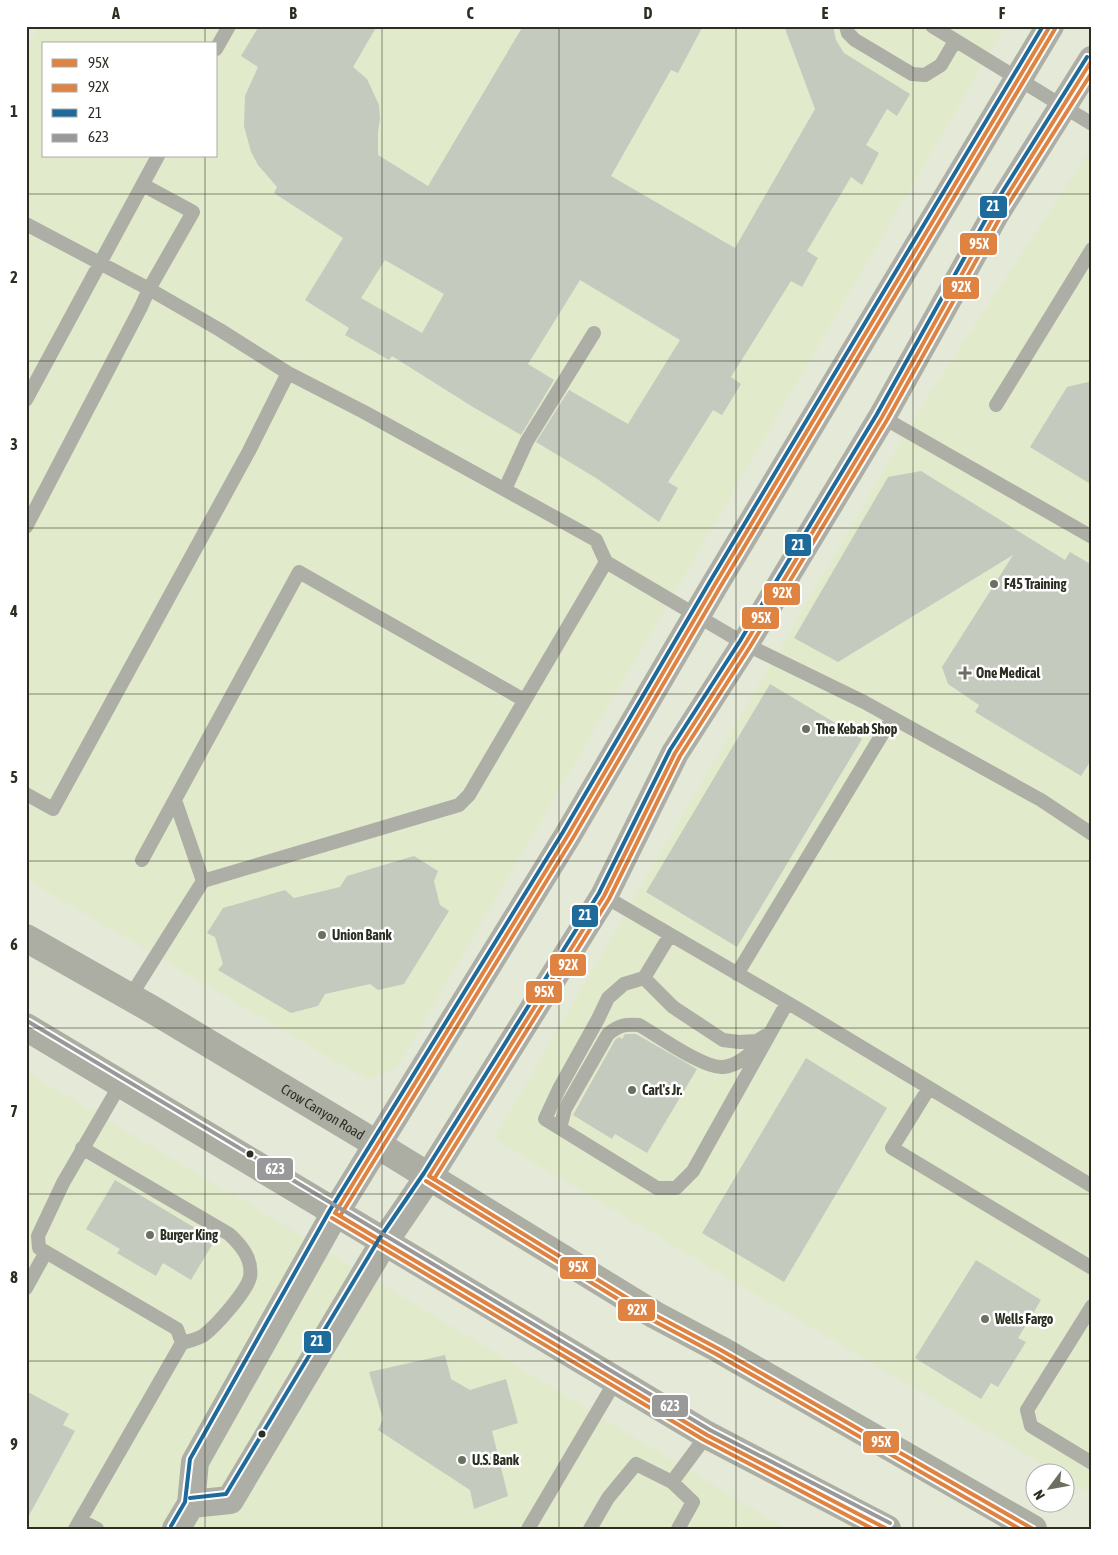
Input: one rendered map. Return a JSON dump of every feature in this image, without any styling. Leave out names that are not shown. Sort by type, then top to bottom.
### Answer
[{"type":"main road","name":"Crow Canyon Road","points":[[26,938],[130,997],[378,1144],[655,1315],[719,1349],[1033,1529]]},
{"type":"main road","points":[[26,1027],[707,1435],[853,1520],[887,1529]]},
{"type":"street","points":[[176,1529],[191,1504],[195,1462],[335,1213],[568,835],[1050,26]]},
{"type":"street","points":[[191,1504],[230,1500],[384,1242],[429,1176],[604,896],[675,753],[745,644],[882,417],[996,213],[1092,60]]},
{"type":"lane","points":[[218,45],[228,26]]},
{"type":"lane","points":[[846,26],[848,33],[854,40],[912,74],[925,75],[941,65],[955,41]]},
{"type":"lane","points":[[932,26],[1092,124]]},
{"type":"lane","points":[[26,400],[157,158]]},
{"type":"lane","points":[[26,527],[149,289],[193,212],[142,185]]},
{"type":"lane","points":[[26,224],[149,289],[220,330],[288,373],[364,412],[596,540],[606,562],[698,614],[745,644],[864,702],[1041,800],[1092,834]]},
{"type":"lane","points":[[996,405],[1092,249]]},
{"type":"lane","points":[[505,489],[527,441],[594,334]]},
{"type":"lane","points":[[26,794],[53,810],[249,451],[288,373]]},
{"type":"lane","points":[[882,417],[1092,538]]},
{"type":"lane","points":[[130,997],[203,881],[459,805],[468,795],[606,562]]},
{"type":"lane","points":[[142,860],[299,572],[524,700]]},
{"type":"lane","points":[[737,974],[892,718]]},
{"type":"lane","points":[[175,800],[203,881]]},
{"type":"lane","points":[[604,896],[787,1003],[1092,1186]]},
{"type":"lane","points":[[670,935],[644,978],[624,984],[608,998],[545,1119],[657,1188],[676,1188],[693,1171],[787,1003]]},
{"type":"lane","points":[[644,978],[673,1007],[723,1040],[739,1042],[757,1041],[770,1034]]},
{"type":"lane","points":[[560,1128],[565,1109],[608,1034],[614,1029],[627,1024],[639,1025],[708,1065],[722,1067],[733,1065],[748,1056],[770,1034]]},
{"type":"lane","points":[[120,1083],[82,1148],[38,1236],[39,1248],[177,1329],[182,1343]]},
{"type":"lane","points":[[929,1088],[892,1148],[1092,1268]]},
{"type":"lane","points":[[82,1148],[229,1234],[242,1247],[250,1264],[250,1279],[236,1302],[202,1337],[182,1343],[77,1524],[97,1529]]},
{"type":"lane","points":[[26,1288],[46,1252]]},
{"type":"lane","points":[[1092,1306],[1027,1410],[1031,1426],[1092,1463]]},
{"type":"lane","points":[[528,1529],[616,1380]]},
{"type":"lane","points":[[672,1482],[707,1435]]},
{"type":"lane","points":[[590,1529],[608,1498],[636,1464],[672,1482],[693,1502],[678,1529]]},
{"type":"shaded area","points":[[39,26],[1005,26],[398,1066],[368,1080],[26,879],[26,49]]},
{"type":"shaded area","points":[[1092,147],[1092,1494],[1076,1484],[1076,1462],[1039,1462],[494,1139],[920,409]]},
{"type":"shaded area","points":[[26,1072],[284,1225],[786,1529],[26,1529]]},
{"type":"building","points":[[259,26],[377,26],[353,67],[367,79],[379,105],[378,155],[428,186],[523,26],[703,26],[678,73],[671,70],[611,176],[735,248],[815,109],[784,26],[833,26],[836,40],[844,53],[910,94],[897,116],[887,109],[866,145],[879,153],[862,185],[851,177],[807,251],[818,258],[802,287],[791,281],[731,377],[741,384],[722,415],[713,410],[668,482],[678,488],[659,522],[596,478],[536,442],[569,390],[628,424],[680,340],[580,280],[528,364],[554,380],[521,435],[392,356],[389,360],[345,335],[349,328],[305,300],[343,238],[274,193],[277,187],[258,165],[251,152],[244,126],[245,96],[258,67],[241,56]],"holes":[[[385,260],[444,294],[422,333],[361,298]]]},
{"type":"building","points":[[1092,381],[1092,485],[1030,447],[1067,387]]},
{"type":"building","points":[[921,471],[1065,560],[1070,552],[1092,565],[1092,759],[1081,776],[975,712],[979,705],[948,684],[942,667],[1013,555],[838,662],[794,638],[888,477]]},
{"type":"building","points":[[770,684],[862,739],[737,947],[646,892]]},
{"type":"building","name":"Union Bank","points":[[414,856],[438,871],[434,881],[440,905],[449,911],[404,984],[378,990],[370,984],[325,994],[318,1006],[291,1013],[218,970],[223,964],[215,937],[207,933],[223,908],[285,890],[294,898],[340,887],[347,876]]},
{"type":"building","name":"Carl's Jr.","points":[[625,1034],[636,1034],[697,1069],[647,1153],[615,1134],[612,1139],[573,1115],[615,1040],[619,1037],[622,1039]]},
{"type":"building","points":[[806,1058],[887,1108],[784,1282],[702,1233]]},
{"type":"building","name":"Burger King","points":[[115,1180],[215,1240],[191,1280],[163,1263],[156,1276],[117,1253],[120,1249],[86,1229]]},
{"type":"building","name":"Wells Fargo","points":[[976,1260],[1041,1300],[1018,1338],[1026,1342],[998,1387],[991,1383],[981,1399],[915,1358]]},
{"type":"building","name":"U.S. Bank","points":[[445,1355],[451,1379],[470,1390],[506,1379],[518,1423],[492,1431],[508,1496],[474,1509],[470,1490],[378,1430],[383,1419],[369,1372]]},
{"type":"building","points":[[26,1391],[69,1414],[63,1425],[75,1431],[26,1521]]},
{"type":"transit line","name":"21","points":[[171,1526],[185,1502],[190,1459],[330,1210],[563,832],[709,583],[1043,26]]},
{"type":"transit line","name":"95X","points":[[335,1213],[568,835],[714,586],[1050,26]]},
{"type":"transit line","name":"92X","points":[[340,1216],[573,838],[719,589],[1055,29]]},
{"type":"transit line","name":"21","points":[[190,1498],[226,1494],[379,1239],[424,1173],[599,893],[670,750],[740,641],[877,414],[991,210],[1087,57]]},
{"type":"transit line","name":"95X","points":[[429,1176],[604,896],[675,753],[745,644],[882,417],[996,213],[1092,60]]},
{"type":"transit line","name":"92X","points":[[434,1179],[609,899],[680,756],[750,647],[887,420],[1001,216],[1092,72]]},
{"type":"transit line","name":"623","points":[[29,1022],[710,1430],[890,1523]]},
{"type":"transit line","name":"95X","points":[[429,1176],[655,1315],[719,1349],[1033,1529]]},
{"type":"transit line","name":"92X","points":[[426,1181],[652,1320],[716,1354],[1020,1529]]},
{"type":"transit line","name":"95X","points":[[335,1213],[707,1435],[887,1529]]},
{"type":"transit line","name":"92X","points":[[332,1218],[704,1440],[873,1529]]},
{"type":"place","name":"F45 Training","points":[[994,584]]},
{"type":"place","name":"One Medical","points":[[965,673]]},
{"type":"place","name":"The Kebab Shop","points":[[806,729]]},
{"type":"place","name":"Union Bank","points":[[322,935]]},
{"type":"place","name":"Carl's Jr.","points":[[632,1090]]},
{"type":"place","name":"Burger King","points":[[150,1235]]},
{"type":"place","name":"Wells Fargo","points":[[985,1319]]},
{"type":"place","name":"U.S. Bank","points":[[462,1460]]}]
